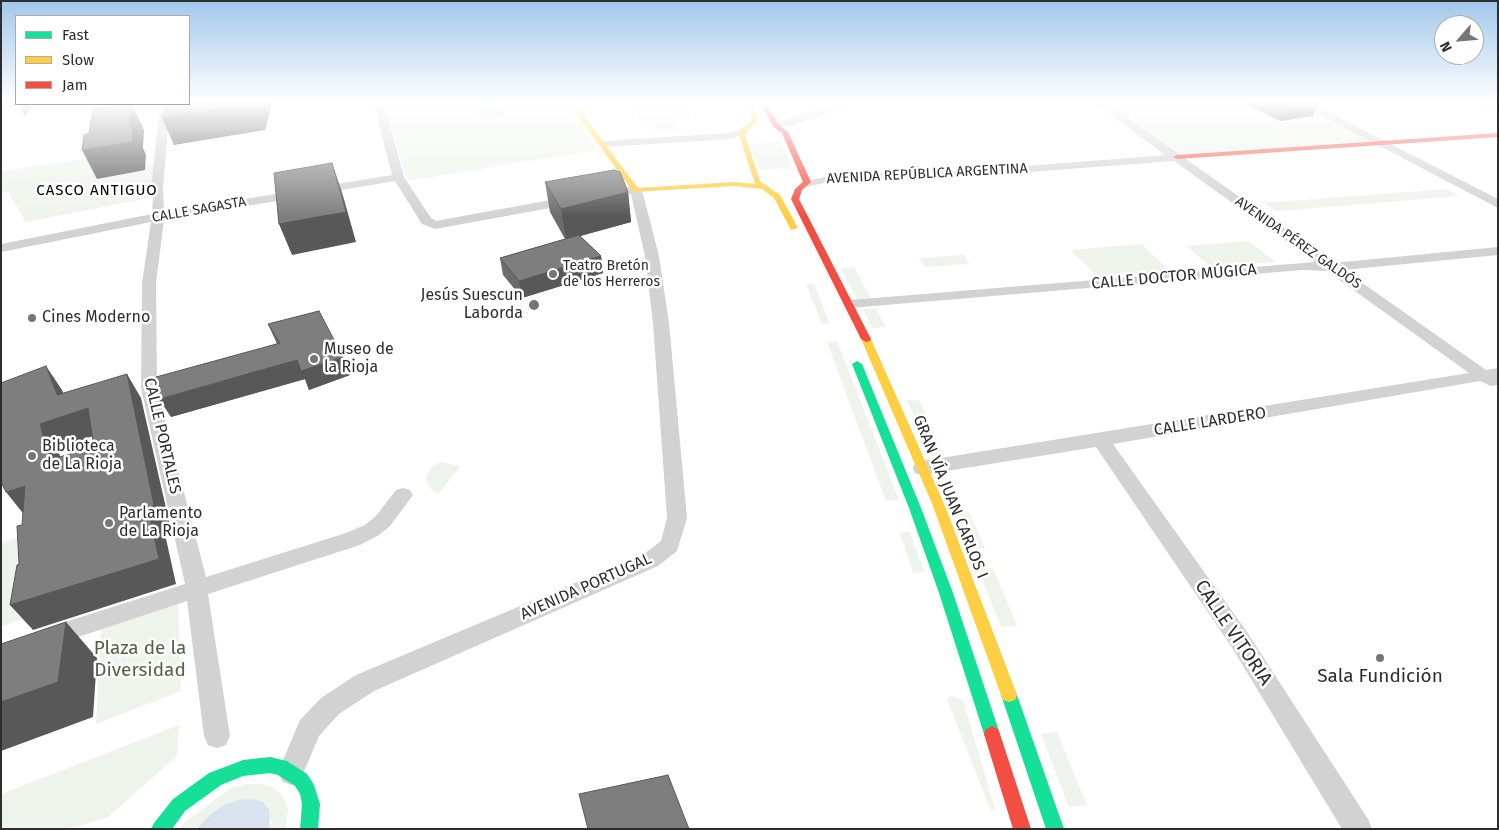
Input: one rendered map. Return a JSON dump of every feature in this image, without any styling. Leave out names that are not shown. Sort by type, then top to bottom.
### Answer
[{"type":"main road","name":"AVENIDA PORTUGAL","points":[[600,140],[636,190]]},
{"type":"main road","points":[[747,140],[763,186],[780,202],[802,242]]},
{"type":"main road","name":"GRAN VÍA JUAN CARLOS I","points":[[789,140],[803,172],[802,186],[795,195],[795,199],[850,304],[922,468],[1000,669],[1055,829]]},
{"type":"main road","name":"AVENIDA REPÚBLICA ARGENTINA","points":[[1177,157],[1428,140]]},
{"type":"main road","points":[[636,190],[743,184],[790,191],[802,186]]},
{"type":"main road","points":[[853,353],[881,420],[943,585],[1022,829]]},
{"type":"main road","points":[[154,827],[168,806],[184,794],[200,788],[215,778],[243,768],[270,765],[291,772],[301,780],[308,790],[311,804],[309,829]]},
{"type":"street","name":"CALLE PORTALES","points":[[162,140],[157,188],[159,196],[149,283],[149,388],[198,588],[217,736]]},
{"type":"street","points":[[388,140],[398,177],[426,221],[435,224],[586,197]]},
{"type":"street","points":[[603,144],[665,140]]},
{"type":"street","name":"AVENIDA PÉREZ GALDÓS","points":[[1153,140],[1494,378]]},
{"type":"street","points":[[1374,140],[1498,204]]},
{"type":"street","name":"AVENIDA REPÚBLICA ARGENTINA","points":[[802,186],[824,180],[893,175],[966,173],[1177,157]]},
{"type":"street","name":"CALLE SAGASTA","points":[[1,248],[157,217],[398,177]]},
{"type":"street","points":[[605,194],[636,190]]},
{"type":"street","name":"AVENIDA PORTUGAL","points":[[291,772],[309,728],[330,706],[364,684],[651,560],[670,545],[677,518],[661,323],[652,256],[636,190]]},
{"type":"street","name":"CALLE DOCTOR MÚGICA","points":[[850,304],[1498,251]]},
{"type":"street","name":"CALLE LARDERO","points":[[922,468],[1494,378]]},
{"type":"street","name":"CALLE VITORIA","points":[[1101,440],[1239,639],[1358,829]]},
{"type":"street","points":[[31,643],[353,539],[372,530],[383,521],[404,495]]},
{"type":"green space","points":[[395,140],[590,140],[597,150],[407,181]]},
{"type":"green space","points":[[1152,140],[1374,140],[1380,143],[1177,157]]},
{"type":"green space","points":[[781,142],[792,168],[759,170],[750,144]]},
{"type":"green space","points":[[104,156],[97,179],[145,170],[146,165],[159,163],[159,196],[26,222],[8,192],[3,193],[1,191],[1,171]]},
{"type":"green space","points":[[1447,189],[1460,196],[1276,211],[1264,203]]},
{"type":"green space","points":[[1249,241],[1276,262],[1211,267],[1186,246]]},
{"type":"green space","points":[[1141,244],[1170,271],[1097,277],[1071,250]]},
{"type":"green space","points":[[964,255],[969,264],[925,267],[919,258]]},
{"type":"green space","points":[[854,267],[871,298],[857,299],[841,269]]},
{"type":"green space","points":[[806,284],[814,284],[830,324],[822,324]]},
{"type":"green space","points":[[876,308],[886,327],[872,328],[863,309]]},
{"type":"green space","points":[[837,341],[899,500],[886,501],[827,342]]},
{"type":"green space","points":[[907,400],[919,400],[944,455],[932,456]]},
{"type":"green space","points":[[440,462],[461,466],[438,494],[429,487],[426,477],[432,467]]},
{"type":"green space","points":[[969,512],[985,548],[970,549],[955,514]]},
{"type":"green space","points":[[36,531],[34,615],[1,627],[1,543]]},
{"type":"green space","points":[[910,532],[924,572],[913,573],[900,533]]},
{"type":"green space","points":[[993,568],[1017,626],[1001,627],[978,569]]},
{"type":"green space","name":"Plaza de la Diversidad","points":[[178,602],[181,691],[96,724],[101,629]]},
{"type":"green space","points":[[951,696],[963,700],[995,809],[991,811],[947,699]]},
{"type":"green space","points":[[179,725],[177,756],[108,817],[80,826],[61,829],[1,829],[1,794]]},
{"type":"green space","points":[[1057,732],[1087,805],[1069,807],[1041,734]]},
{"type":"green space","points":[[247,784],[262,784],[275,788],[283,797],[288,808],[286,829],[270,829],[272,821],[180,829],[184,823],[231,788]]},
{"type":"shaded area","points":[[252,799],[263,802],[269,810],[270,829],[197,829],[211,814],[224,805],[239,800]]},
{"type":"building","points":[[83,140],[132,140],[132,142],[82,150]]},
{"type":"building","points":[[332,163],[346,212],[279,224],[274,173]]},
{"type":"building","points":[[614,170],[620,172],[628,192],[561,209],[545,182]]},
{"type":"building","points":[[579,235],[601,256],[519,281],[500,258]]},
{"type":"building","points":[[319,311],[343,357],[301,371],[297,360],[159,399],[156,377],[280,343],[268,324]]},
{"type":"building","points":[[46,366],[57,395],[127,374],[154,505],[148,509],[159,559],[10,605],[17,565],[19,564],[17,526],[22,525],[25,486],[6,492],[1,482],[1,383]],"holes":[[[88,408],[94,447],[49,460],[40,424]]]},
{"type":"building","points":[[66,622],[58,682],[1,702],[1,644]]},
{"type":"building","points":[[668,775],[689,829],[588,829],[579,794]]},
{"type":"traffic: fast","points":[[857,364],[915,508],[946,593],[992,734]]},
{"type":"traffic: fast","points":[[1009,695],[1055,829]]},
{"type":"traffic: fast","points":[[160,829],[179,805],[215,779],[243,768],[270,765],[281,767],[301,780],[308,791],[311,804],[309,829]]},
{"type":"traffic: slow","points":[[599,140],[636,190],[734,184],[763,187]]},
{"type":"traffic: slow","points":[[744,140],[757,182],[777,197],[794,228]]},
{"type":"traffic: slow","points":[[866,339],[939,506],[1009,695]]},
{"type":"traffic: jam","points":[[788,140],[807,182],[799,189],[795,199],[866,339]]},
{"type":"traffic: jam","points":[[1177,157],[1429,140]]},
{"type":"traffic: jam","points":[[992,734],[1022,829]]},
{"type":"place","name":"Teatro Bretón de los Herreros","points":[[553,274]]},
{"type":"place","name":"Jesús Suescun Laborda","points":[[534,305]]},
{"type":"place","name":"Cines Moderno","points":[[32,318]]},
{"type":"place","name":"Museo de la Rioja","points":[[314,359]]},
{"type":"place","name":"Biblioteca de La Rioja","points":[[32,456]]},
{"type":"place","name":"Parlamento de La Rioja","points":[[109,523]]},
{"type":"place","name":"Sala Fundición","points":[[1380,658]]},
{"type":"district","name":"CASCO ANTIGUO","points":[[97,191]]}]
